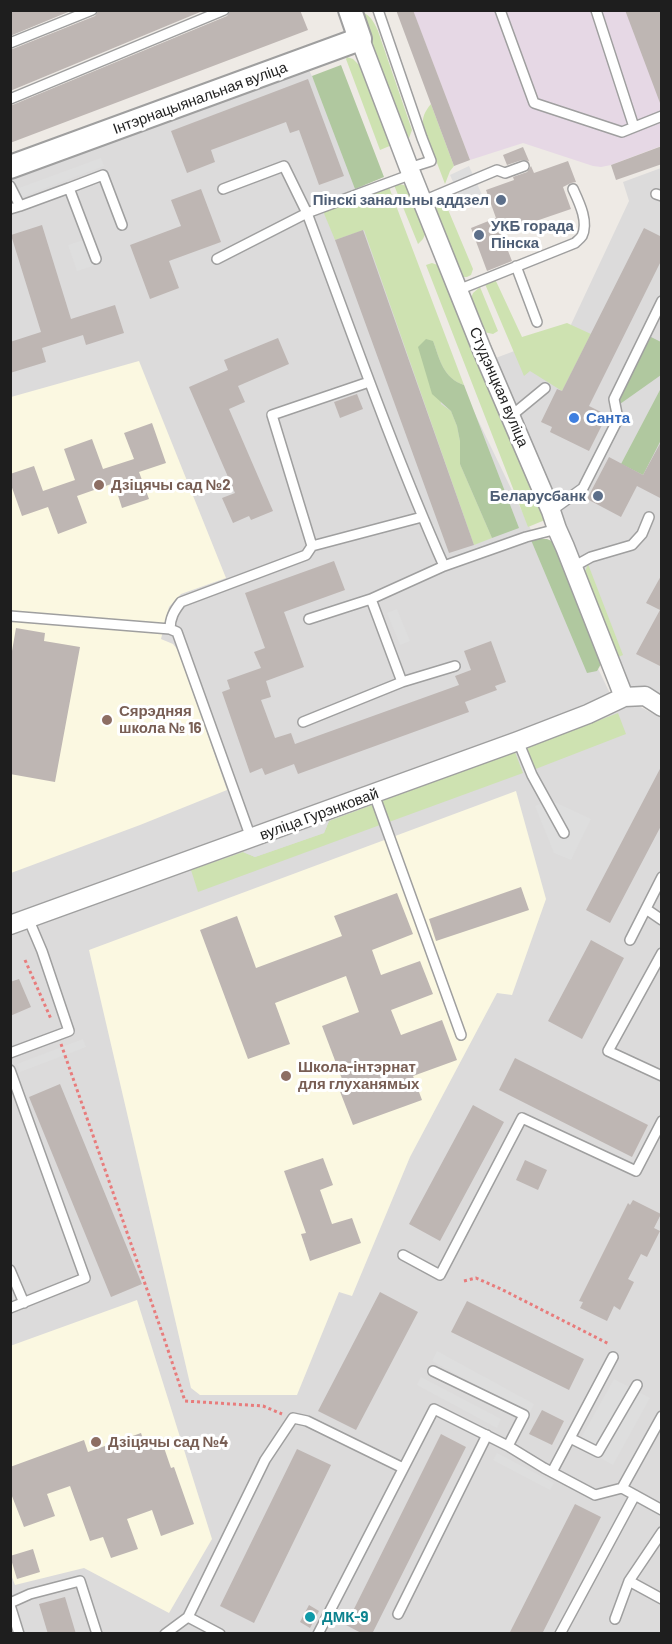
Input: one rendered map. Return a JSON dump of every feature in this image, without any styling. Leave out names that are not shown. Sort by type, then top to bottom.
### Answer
[{"type":"street","points":[[350,10],[360,39]]},
{"type":"street","name":"Інтэрнацыянальная вуліца","points":[[10,166],[360,39]]},
{"type":"street","name":"Студэнцкая вуліца","points":[[360,39],[410,171],[482,350],[551,511],[624,697]]},
{"type":"street","points":[[624,697],[645,696],[662,707]]},
{"type":"street","name":"вуліца Гурэнковай","points":[[10,925],[518,741],[588,714],[624,697]]},
{"type":"lane","points":[[10,43],[92,10]]},
{"type":"lane","points":[[10,99],[224,10]]},
{"type":"lane","points":[[217,259],[307,213],[431,161],[378,10]]},
{"type":"lane","points":[[500,10],[534,103],[622,132],[662,116]]},
{"type":"lane","points":[[596,10],[634,127]]},
{"type":"lane","points":[[223,189],[284,166],[307,213],[369,382],[422,517],[444,566]]},
{"type":"lane","points":[[423,201],[497,170],[505,173],[524,166]]},
{"type":"lane","points":[[10,186],[15,207],[103,175],[122,225]]},
{"type":"lane","points":[[69,188],[96,258]]},
{"type":"lane","points":[[458,290],[575,243],[582,236],[584,226],[583,216],[573,189]]},
{"type":"lane","points":[[516,266],[537,322]]},
{"type":"lane","points":[[551,511],[583,488],[618,419],[614,399],[662,301]]},
{"type":"lane","points":[[312,546],[272,415],[369,382]]},
{"type":"lane","points":[[511,416],[545,388]]},
{"type":"lane","points":[[170,629],[173,613],[181,602],[306,555],[312,546],[422,517]]},
{"type":"lane","points":[[573,567],[591,557],[632,545],[642,534],[649,517]]},
{"type":"lane","points":[[309,619],[371,599],[444,566],[526,537],[557,529]]},
{"type":"lane","points":[[371,599],[402,682]]},
{"type":"lane","points":[[10,616],[170,629],[177,632],[251,838]]},
{"type":"lane","points":[[303,722],[402,682],[455,666]]},
{"type":"lane","points":[[518,741],[532,775],[564,832]]},
{"type":"lane","points":[[374,794],[461,1035]]},
{"type":"lane","points":[[630,940],[662,877]]},
{"type":"lane","points":[[646,909],[662,920]]},
{"type":"lane","points":[[10,1053],[69,1031],[42,951],[28,918]]},
{"type":"lane","points":[[662,953],[608,1050],[662,1076]]},
{"type":"lane","points":[[10,1070],[85,1278],[10,1308]]},
{"type":"lane","points":[[403,1256],[440,1275],[522,1118],[636,1171],[662,1121]]},
{"type":"lane","points":[[10,1270],[24,1303]]},
{"type":"lane","points":[[552,1472],[612,1357]]},
{"type":"lane","points":[[433,1371],[524,1415],[508,1446]]},
{"type":"lane","points":[[570,1438],[598,1452],[637,1385]]},
{"type":"lane","points":[[318,1634],[434,1408],[595,1495],[622,1488],[662,1510]]},
{"type":"lane","points":[[622,1488],[662,1416]]},
{"type":"lane","points":[[165,1634],[188,1617],[265,1460],[293,1418],[307,1421],[403,1468]]},
{"type":"lane","points":[[398,1614],[487,1436]]},
{"type":"lane","points":[[560,1634],[634,1495]]},
{"type":"lane","points":[[615,1619],[629,1581],[662,1532]]},
{"type":"lane","points":[[20,1634],[10,1604],[30,1594],[80,1581],[97,1634]]},
{"type":"lane","points":[[629,1581],[662,1599]]},
{"type":"lane","points":[[188,1617],[220,1634]]},
{"type":"path","points":[[25,960],[58,1036],[185,1401],[263,1406],[293,1418]]},
{"type":"path","points":[[464,1281],[476,1278],[609,1344]]},
{"type":"shaded area","points":[[413,11],[661,11],[661,146],[601,167],[523,143],[470,160]]},
{"type":"shaded area","points":[[307,66],[618,710],[635,704],[661,718],[661,1633],[11,1634],[11,173]]},
{"type":"shaded area","points":[[101,158],[104,166],[11,201],[11,191]]},
{"type":"shaded area","points":[[469,166],[483,197],[463,205],[450,175]]},
{"type":"shaded area","points":[[661,168],[661,697],[628,690],[493,359],[568,331],[629,201],[623,182]]},
{"type":"shaded area","points":[[93,237],[102,263],[77,271],[68,245]]},
{"type":"shaded area","points":[[139,361],[226,578],[181,594],[169,607],[161,639],[173,644],[178,650],[227,790],[11,873],[11,397]]},
{"type":"shaded area","points":[[397,609],[410,641],[400,645],[387,613]]},
{"type":"shaded area","name":"Школа-інтэрнат для глуханямых","points":[[516,791],[546,899],[512,995],[497,993],[410,1157],[352,1296],[339,1292],[297,1395],[200,1395],[191,1388],[89,950]]},
{"type":"shaded area","points":[[550,800],[591,819],[571,860],[554,853],[535,806]]},
{"type":"shaded area","points":[[329,821],[324,833],[255,857],[243,852]]},
{"type":"shaded area","points":[[83,1039],[86,1047],[20,1072],[17,1064]]},
{"type":"shaded area","name":"Дзіцячы сад №4","points":[[137,1300],[212,1539],[169,1613],[84,1568],[15,1585],[10,1572],[10,1346]]},
{"type":"shaded area","points":[[437,1351],[534,1404],[529,1414],[432,1361]]},
{"type":"shaded area","points":[[421,1377],[501,1419],[497,1428],[417,1385]]},
{"type":"shaded area","points":[[614,1379],[650,1398],[613,1465],[577,1445]]},
{"type":"shaded area","points":[[497,1453],[554,1483],[550,1490],[493,1460]]},
{"type":"green space","points":[[358,11],[371,18],[378,31],[412,130],[409,138],[405,139]]},
{"type":"green space","points":[[347,57],[353,59],[361,67],[392,145],[380,150]]},
{"type":"green space","points":[[341,65],[384,177],[355,189],[312,76]]},
{"type":"green space","points":[[431,104],[454,166],[445,184],[423,126],[424,114]]},
{"type":"green space","points":[[394,185],[407,186],[427,230],[418,244]]},
{"type":"green space","points":[[389,187],[464,385],[447,373],[433,341],[441,404],[451,411],[457,426],[460,441],[460,464],[492,538],[474,545],[364,230],[335,240],[323,211]]},
{"type":"green space","points":[[444,200],[473,269],[471,275],[467,277],[459,273],[435,215],[437,205]]},
{"type":"green space","points":[[432,263],[443,267],[545,520],[528,527],[426,265]]},
{"type":"green space","points":[[495,279],[522,337],[567,323],[591,334],[562,391],[530,371],[524,376],[485,284]]},
{"type":"green space","points":[[480,287],[498,331],[493,334],[484,332],[470,301],[473,293]]},
{"type":"green space","points":[[651,337],[661,342],[661,375],[620,404],[618,398]]},
{"type":"green space","points":[[426,339],[433,341],[440,361],[451,378],[464,385],[519,528],[492,538],[460,464],[460,441],[451,411],[432,394],[418,347]]},
{"type":"green space","points":[[661,388],[661,440],[643,475],[621,464]]},
{"type":"green space","points":[[531,540],[554,542],[601,664],[597,671],[587,673]]},
{"type":"green space","points":[[588,564],[623,655],[616,658],[584,574]]},
{"type":"green space","points":[[618,713],[626,734],[533,770],[526,750],[529,747]]},
{"type":"green space","points":[[515,752],[523,773],[389,822],[382,801]]},
{"type":"green space","points":[[372,805],[380,825],[198,892],[191,870],[243,852],[255,857],[324,833],[329,821]]},
{"type":"building","points":[[10,10],[73,10],[10,36]]},
{"type":"building","points":[[99,10],[205,10],[10,91],[10,50],[95,16]]},
{"type":"building","points":[[231,10],[300,10],[308,30],[10,143],[10,106],[227,16]]},
{"type":"building","points":[[396,10],[413,10],[470,160],[454,166]]},
{"type":"building","points":[[625,10],[662,10],[662,103],[660,103]]},
{"type":"building","points":[[308,79],[344,176],[319,185],[299,130],[290,133],[286,122],[211,150],[215,162],[187,173],[171,131]]},
{"type":"building","points":[[662,146],[662,164],[616,180],[611,165]]},
{"type":"building","points":[[523,147],[529,161],[522,160],[507,165],[503,155]]},
{"type":"building","points":[[568,161],[576,182],[563,187],[571,209],[501,233],[512,261],[487,271],[471,228],[496,218],[486,190],[514,180],[513,177],[527,172],[531,166],[534,173]]},
{"type":"building","points":[[201,189],[221,242],[169,261],[179,288],[150,299],[130,245],[181,226],[171,200]]},
{"type":"building","points":[[42,225],[71,319],[115,305],[124,333],[86,345],[83,335],[42,348],[46,362],[10,373],[10,342],[41,332],[11,235]]},
{"type":"building","points":[[644,228],[662,237],[662,259],[589,406],[607,415],[589,451],[550,432],[552,427],[541,422],[557,389],[562,391]]},
{"type":"building","points":[[363,230],[474,545],[449,553],[335,240]]},
{"type":"building","points":[[278,338],[289,364],[238,386],[245,402],[229,409],[273,511],[251,520],[249,516],[233,523],[222,498],[235,493],[189,387],[228,370],[224,360]]},
{"type":"building","points":[[357,394],[363,409],[340,418],[334,402]]},
{"type":"building","points":[[152,423],[166,463],[139,472],[149,499],[122,508],[114,483],[77,496],[87,523],[58,534],[48,507],[22,516],[10,482],[10,474],[34,466],[43,491],[75,480],[64,449],[92,439],[103,469],[134,459],[124,433]]},
{"type":"building","points":[[662,440],[662,499],[637,486],[621,517],[587,499],[609,457],[643,475]]},
{"type":"building","points":[[334,561],[345,590],[284,612],[304,667],[266,681],[271,697],[261,700],[275,738],[291,733],[295,744],[459,685],[455,676],[471,670],[464,651],[491,641],[506,682],[495,686],[497,690],[465,702],[469,712],[298,774],[294,764],[265,775],[262,768],[250,773],[222,692],[230,689],[227,680],[261,668],[254,652],[265,648],[245,593]]},
{"type":"building","points":[[662,574],[662,667],[636,654],[660,610],[646,603]]},
{"type":"building","points":[[16,628],[45,633],[44,641],[80,647],[55,782],[10,774],[10,651],[12,651]]},
{"type":"building","points":[[662,765],[662,824],[610,923],[586,910]]},
{"type":"building","points":[[521,887],[529,910],[436,941],[429,919]]},
{"type":"building","points":[[397,893],[413,934],[372,950],[381,975],[420,961],[433,994],[391,1010],[401,1035],[442,1020],[457,1060],[413,1076],[422,1100],[353,1125],[339,1089],[345,1087],[322,1026],[359,1012],[346,976],[275,1003],[290,1044],[248,1059],[200,930],[237,916],[256,968],[342,936],[334,916]]},
{"type":"building","points":[[591,940],[624,958],[582,1039],[548,1021]]},
{"type":"building","points":[[19,979],[31,1007],[10,1016],[10,982]]},
{"type":"building","points":[[515,1058],[648,1125],[632,1157],[499,1090]]},
{"type":"building","points":[[60,1084],[142,1284],[111,1297],[29,1097]]},
{"type":"building","points":[[473,1105],[504,1122],[440,1241],[409,1224]]},
{"type":"building","points":[[323,1158],[333,1185],[320,1190],[332,1224],[352,1218],[361,1243],[310,1261],[301,1234],[306,1233],[284,1171]]},
{"type":"building","points":[[525,1160],[547,1170],[538,1190],[516,1180]]},
{"type":"building","points":[[633,1200],[661,1214],[654,1228],[660,1231],[647,1257],[641,1254],[628,1279],[634,1282],[620,1310],[614,1306],[607,1321],[580,1308],[583,1302],[579,1301],[628,1203],[630,1205]]},
{"type":"building","points":[[380,1292],[418,1312],[356,1430],[318,1411]]},
{"type":"building","points":[[467,1301],[584,1359],[569,1390],[451,1332]]},
{"type":"building","points":[[542,1410],[564,1421],[552,1445],[529,1434]]},
{"type":"building","points":[[141,1433],[144,1442],[160,1436],[171,1468],[174,1467],[194,1524],[161,1536],[152,1510],[127,1519],[138,1549],[111,1558],[103,1537],[90,1541],[70,1486],[47,1494],[55,1516],[24,1527],[10,1491],[10,1467],[84,1440],[88,1452]]},
{"type":"building","points":[[441,1434],[466,1447],[372,1634],[363,1634],[346,1625]]},
{"type":"building","points":[[297,1449],[331,1465],[254,1623],[220,1606]]},
{"type":"building","points":[[575,1504],[601,1517],[542,1634],[509,1634]]},
{"type":"building","points":[[33,1549],[40,1572],[17,1579],[10,1556]]},
{"type":"building","points":[[65,1597],[76,1634],[48,1634],[39,1604]]},
{"type":"building","name":"ДМК-9","points":[[309,1605],[319,1611],[310,1628],[300,1622]]},
{"type":"place","name":"Пінскі занальны аддзел","points":[[501,200]]},
{"type":"place","name":"УКБ горада Пінска","points":[[479,235]]},
{"type":"place","name":"Санта","points":[[574,418]]},
{"type":"place","name":"Дзіцячы сад №2","points":[[99,485]]},
{"type":"place","name":"Беларусбанк","points":[[598,496]]},
{"type":"place","name":"Сярэдняя школа № 16","points":[[107,720]]},
{"type":"place","name":"Школа-інтэрнат для глуханямых","points":[[286,1076]]},
{"type":"place","name":"Дзіцячы сад №4","points":[[96,1442]]},
{"type":"place","name":"ДМК-9","points":[[310,1617]]}]
